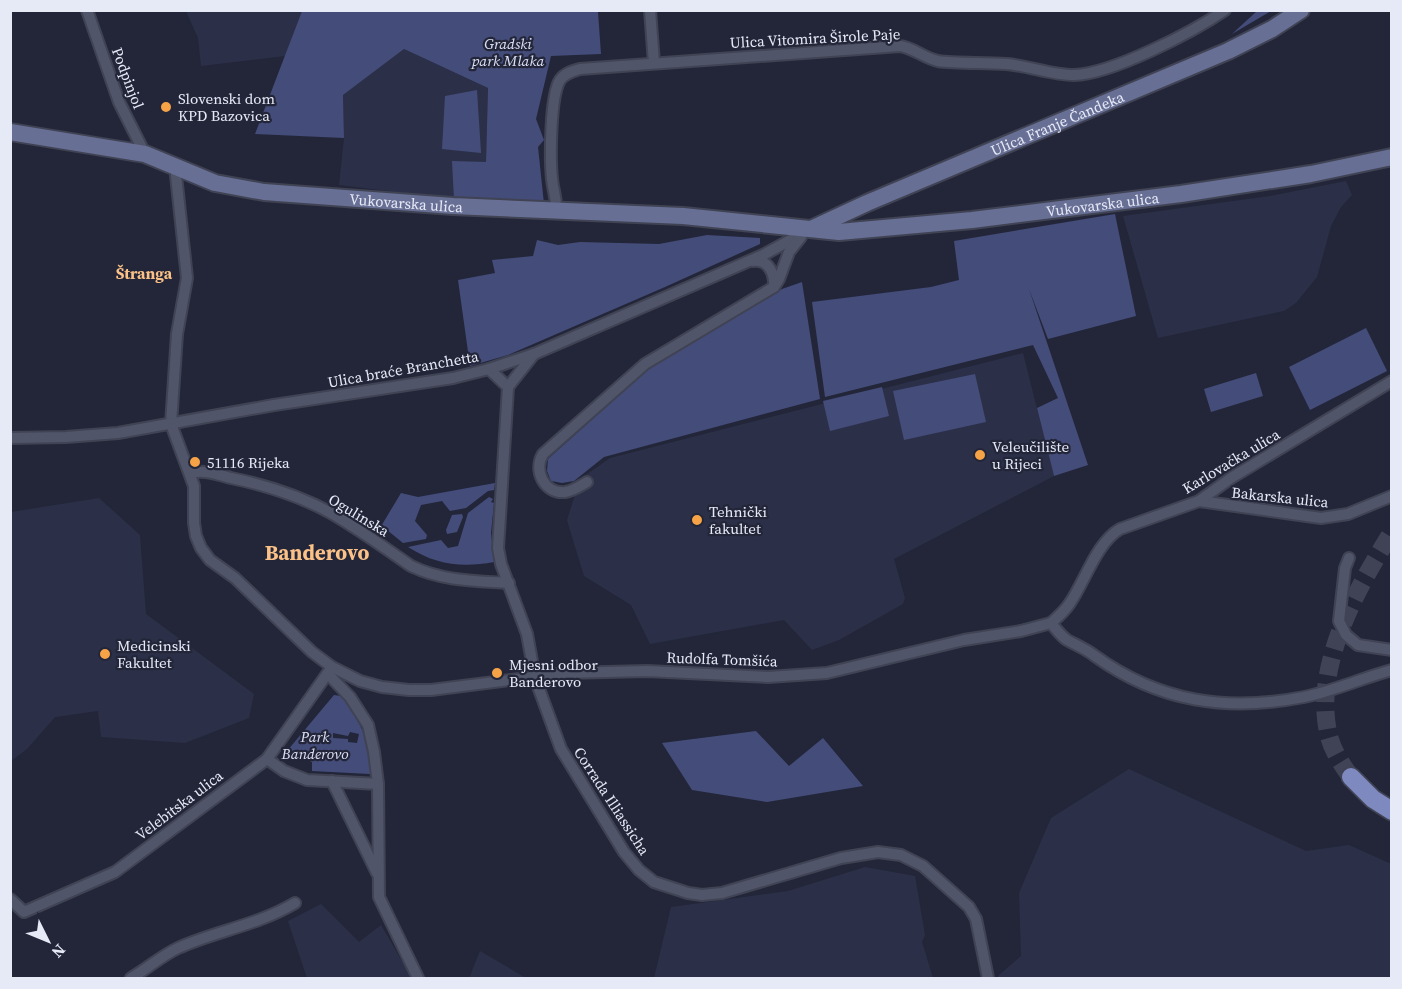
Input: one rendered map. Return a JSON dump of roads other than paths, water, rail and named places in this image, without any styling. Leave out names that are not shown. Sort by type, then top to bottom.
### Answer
[{"type":"main road","name":"Ulica Franje Čandeka","points":[[810,229],[1228,51],[1272,29],[1301,10]]},
{"type":"main road","name":"Vukovarska ulica","points":[[10,132],[145,154],[215,183],[264,192],[556,211],[683,216],[839,232],[983,218],[1181,194],[1311,174],[1392,157]]},
{"type":"main road","points":[[1351,777],[1373,799],[1392,811]]},
{"type":"street","name":"Podpinjol","points":[[87,10],[119,102],[145,154]]},
{"type":"street","points":[[650,10],[654,63]]},
{"type":"street","name":"Ulica Vitomira Širole Paje","points":[[556,211],[557,198],[552,180],[552,122],[556,94],[560,80],[567,74],[580,69],[900,46],[908,47],[940,61],[1008,64],[1064,74],[1084,74],[1101,71],[1134,57],[1200,25],[1225,10]]},
{"type":"street","points":[[1272,29],[1285,10]]},
{"type":"street","points":[[171,424],[177,334],[187,278],[175,166]]},
{"type":"street","points":[[587,482],[567,492],[553,490],[538,472],[543,454],[645,364],[774,287],[789,252],[810,229]]},
{"type":"street","name":"Ulica braće Branchetta","points":[[10,438],[118,433],[453,378],[489,369],[534,354],[770,252],[810,229]]},
{"type":"street","points":[[747,262],[759,260],[765,263],[774,277],[774,287]]},
{"type":"street","points":[[489,369],[508,387],[534,354]]},
{"type":"street","name":"Karlovačka ulica","points":[[1051,623],[1069,605],[1112,533],[1199,501],[1231,478],[1392,381]]},
{"type":"street","name":"Corrada Illiassicha","points":[[508,387],[498,548],[501,564],[527,634],[535,678],[561,749],[632,863],[646,876],[663,885],[702,895],[722,892],[841,858],[878,852],[901,855],[922,866],[969,908],[976,919],[988,978]]},
{"type":"street","name":"Rudolfa Tomšića","points":[[171,424],[194,486],[196,536],[210,560],[236,578],[330,670],[382,687],[431,690],[565,673],[595,672],[647,671],[768,678],[827,673],[964,640],[1021,631],[1051,623]]},
{"type":"street","name":"Ogulinska","points":[[191,473],[203,472],[219,475],[287,493],[328,512],[411,566],[424,572],[450,579],[509,583]]},
{"type":"street","name":"Bakarska ulica","points":[[1199,501],[1321,518],[1348,514],[1392,496]]},
{"type":"street","points":[[1349,558],[1345,568],[1339,621],[1346,635],[1358,645],[1392,650]]},
{"type":"street","points":[[1051,623],[1065,639],[1137,682],[1167,694],[1220,703],[1254,703],[1304,697],[1392,670]]},
{"type":"street","points":[[330,670],[364,717],[374,753],[378,784],[379,897],[418,978]]},
{"type":"street","name":"Velebitska ulica","points":[[10,899],[24,912],[115,872],[267,759],[330,670]]},
{"type":"street","points":[[267,759],[284,771],[300,778],[378,784]]},
{"type":"street","points":[[332,781],[379,877]]},
{"type":"street","points":[[131,978],[178,948],[260,920],[295,903]]},
{"type":"tunnel","points":[[1351,777],[1337,756],[1329,738],[1325,706],[1327,680],[1333,654],[1353,602],[1392,532]]},
{"type":"place","name":"Slovenski dom KPD Bazovica","points":[[166,107]]},
{"type":"place","name":"Veleučilište u Rijeci","points":[[980,455]]},
{"type":"place","name":"51116 Rijeka","points":[[195,462]]},
{"type":"place","name":"Tehnički fakultet","points":[[697,520]]},
{"type":"place","name":"Medicinski Fakultet","points":[[105,654]]},
{"type":"place","name":"Mjesni odbor Banderovo","points":[[497,673]]},
{"type":"district","name":"Štranga","points":[[144,273]]},
{"type":"district","name":"Banderovo","points":[[317,552]]},
{"type":"park label","name":"Gradski park Mlaka","points":[[508,52]]},
{"type":"park label","name":"Park Banderovo","points":[[315,744]]}]
